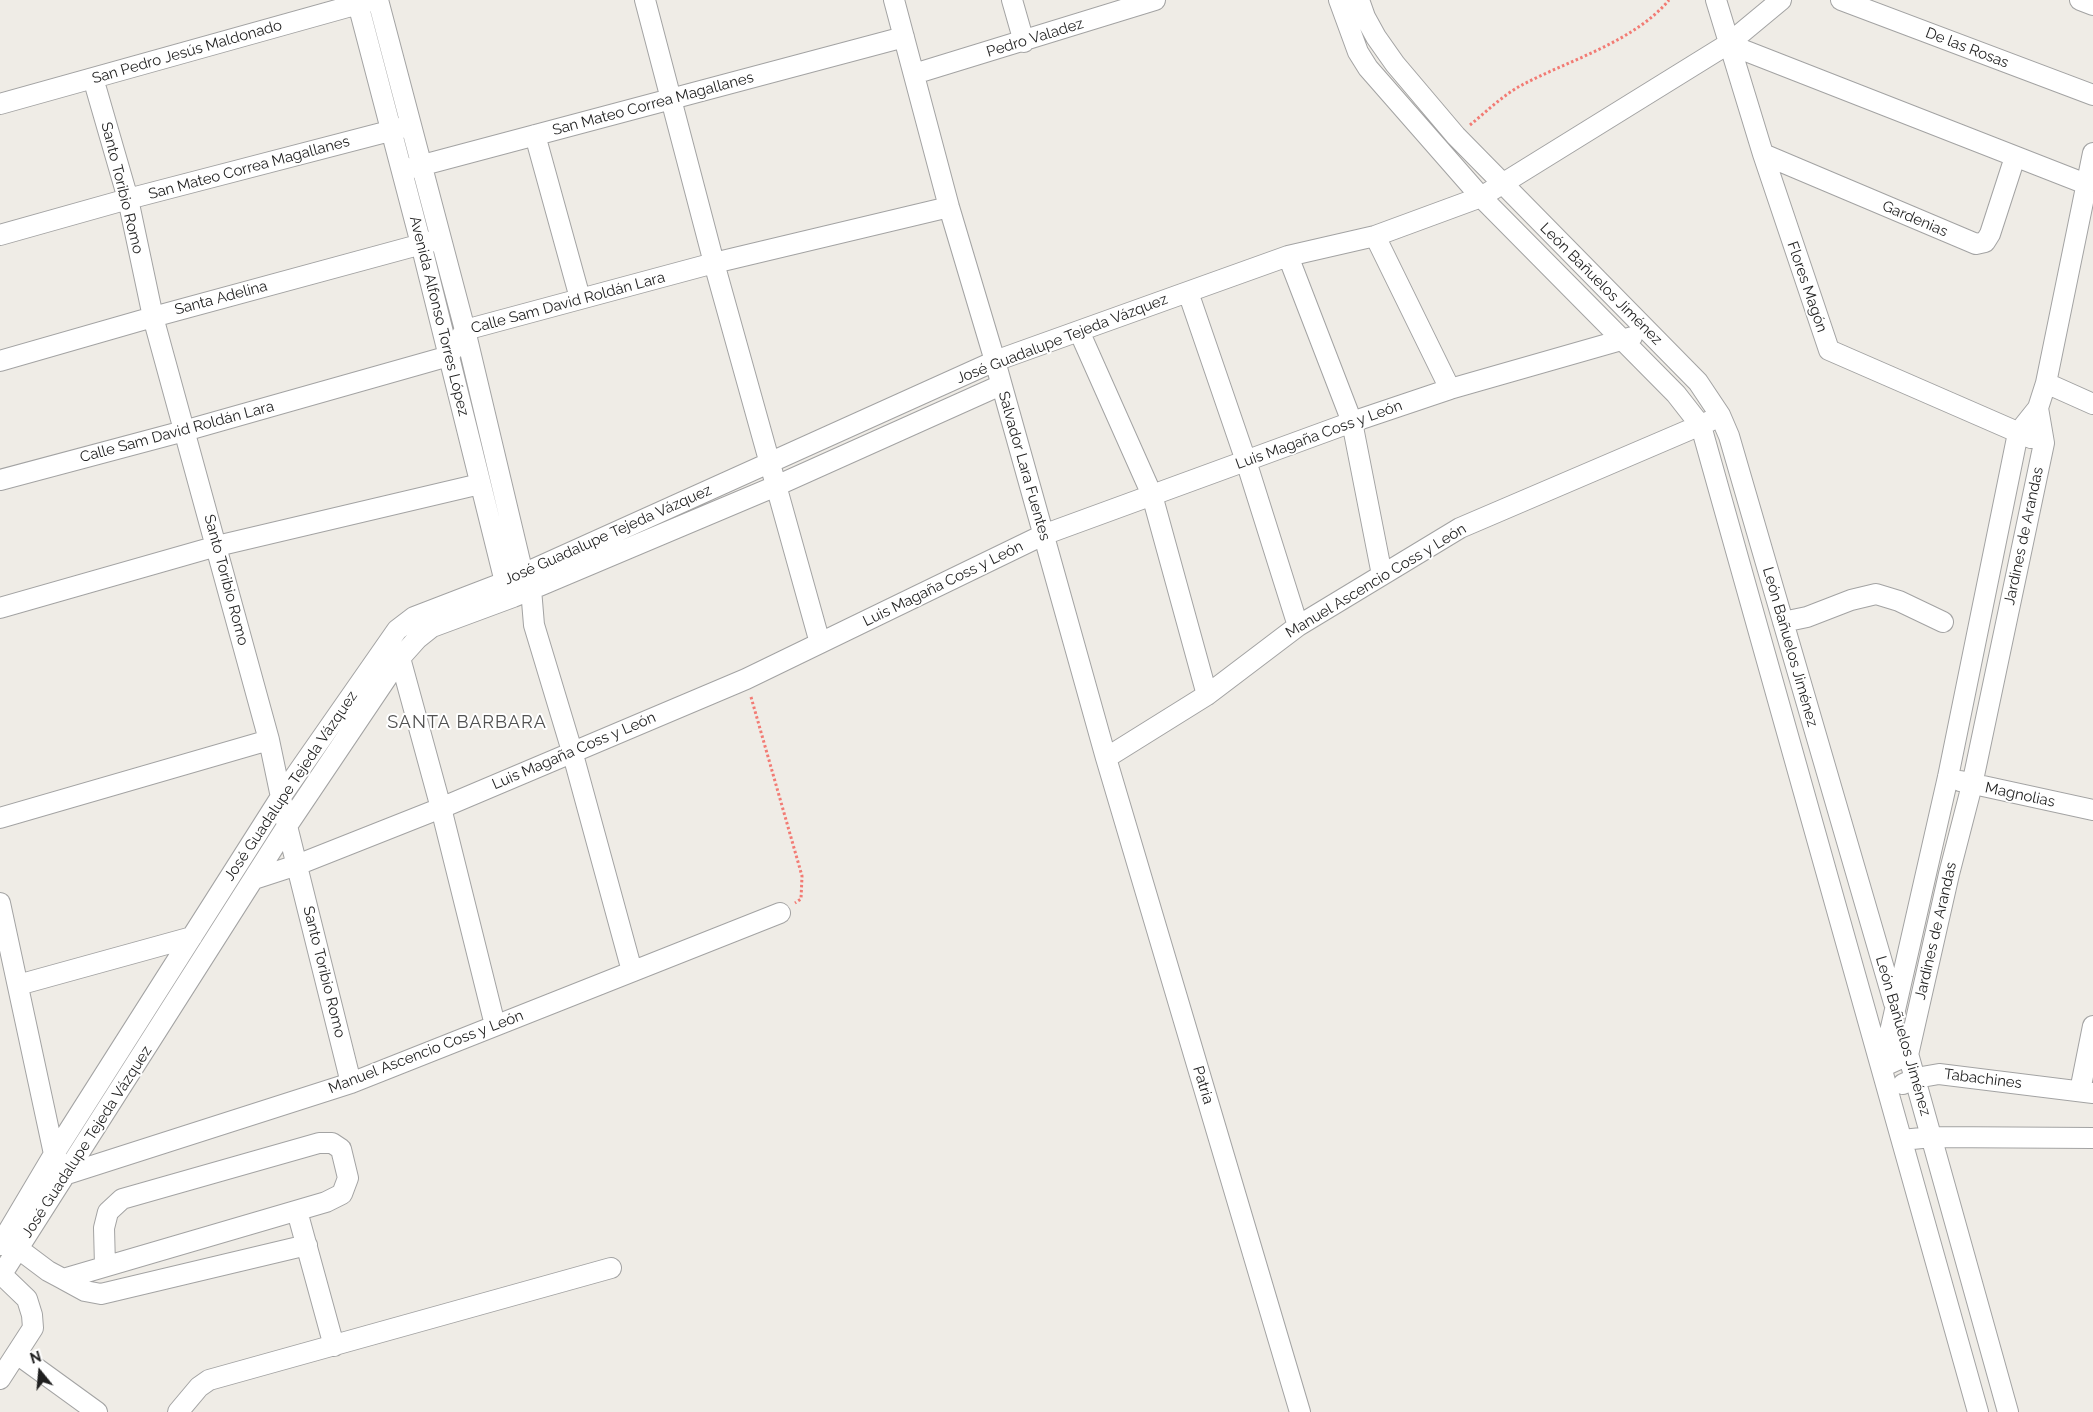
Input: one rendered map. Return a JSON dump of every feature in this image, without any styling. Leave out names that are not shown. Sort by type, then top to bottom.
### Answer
[{"type":"street","name":"Avenida Alfonso Torres López","points":[[378,0],[465,330],[527,581],[534,625],[572,751],[632,971]]},
{"type":"street","points":[[645,0],[714,263],[820,643]]},
{"type":"street","name":"Salvador Lara Fuentes","points":[[894,0],[949,207],[1106,758]]},
{"type":"street","points":[[1012,0],[1024,42]]},
{"type":"street","name":"Pedro Valadez","points":[[914,74],[1024,42],[1129,4],[1155,0]]},
{"type":"street","name":"León Bañuelos Jiménez","points":[[1339,0],[1358,52],[1368,68],[1481,197],[1676,394],[1701,426],[1978,1412]]},
{"type":"street","name":"León Bañuelos Jiménez","points":[[1359,0],[1365,17],[1376,37],[1395,64],[1456,136],[1698,382],[1720,415],[1729,436],[1895,1005],[2008,1412]]},
{"type":"street","name":"Flores Magón","points":[[1716,0],[1763,154],[1829,350],[2044,443]]},
{"type":"street","name":"José Guadalupe Tejeda Vázquez","points":[[8,1244],[66,1174],[287,826],[400,658],[417,639],[432,627],[770,463],[994,361],[1288,256],[1375,236],[1481,197],[1728,44],[1781,0]]},
{"type":"street","name":"De las Rosas","points":[[1841,0],[2093,95]]},
{"type":"street","points":[[2080,0],[2093,6]]},
{"type":"street","name":"Avenida Alfonso Torres López","points":[[363,2],[391,131],[422,244],[480,484],[509,590],[534,625]]},
{"type":"street","name":"San Pedro Jesús Maldonado","points":[[0,104],[363,2]]},
{"type":"street","name":"San Mateo Correa Magallanes","points":[[402,170],[904,37]]},
{"type":"street","points":[[1358,52],[1376,37]]},
{"type":"street","points":[[1728,44],[2086,184]]},
{"type":"street","name":"Santo Toribio Romo","points":[[93,78],[128,199],[153,317],[269,740],[287,826],[351,1083]]},
{"type":"street","name":"San Mateo Correa Magallanes","points":[[0,235],[128,199],[412,126]]},
{"type":"street","points":[[535,135],[580,298]]},
{"type":"street","name":"Jardines de Arandas","points":[[1882,1067],[1948,777],[2018,433],[2038,408],[2046,383],[2085,231],[2086,184],[2093,153]]},
{"type":"street","name":"Gardenias","points":[[1763,154],[1976,244],[1985,242],[1990,234],[2015,157]]},
{"type":"street","name":"Calle Sam David Roldán Lara","points":[[0,480],[184,431],[449,356],[465,330],[714,263],[949,207]]},
{"type":"street","points":[[1375,236],[1450,389]]},
{"type":"street","name":"Santa Adelina","points":[[0,361],[153,317],[442,239]]},
{"type":"street","points":[[1288,256],[1352,422],[1382,575]]},
{"type":"street","points":[[1188,292],[1246,461],[1298,626]]},
{"type":"street","points":[[1079,330],[1152,495],[1207,695]]},
{"type":"street","name":"Luis Magaña Coss y León","points":[[254,880],[441,808],[746,679],[1043,535],[1352,422],[1450,389],[1648,331]]},
{"type":"street","points":[[2046,383],[2093,404]]},
{"type":"street","name":"José Guadalupe Tejeda Vázquez","points":[[527,581],[776,486],[1001,385]]},
{"type":"street","name":"Jardines de Arandas","points":[[1908,1055],[1949,874],[1972,785],[2044,443],[2038,408]]},
{"type":"street","name":"Manuel Ascencio Coss y León","points":[[1106,758],[1207,695],[1298,626],[1460,528],[1701,426],[1720,415]]},
{"type":"street","points":[[0,608],[217,546],[480,484]]},
{"type":"street","name":"José Guadalupe Tejeda Vázquez","points":[[1,1276],[8,1244],[54,1154],[282,795],[398,630],[414,617],[509,590]]},
{"type":"street","points":[[1783,622],[1807,617],[1852,600],[1876,594],[1899,601],[1943,622]]},
{"type":"street","points":[[400,658],[441,808],[495,1025]]},
{"type":"street","points":[[0,818],[269,740]]},
{"type":"street","name":"Patria","points":[[1106,758],[1300,1412]]},
{"type":"street","name":"Magnolias","points":[[1948,777],[1972,785],[2093,810]]},
{"type":"street","points":[[1927,868],[1949,874]]},
{"type":"street","points":[[0,903],[54,1154],[66,1174]]},
{"type":"street","name":"Manuel Ascencio Coss y León","points":[[66,1174],[351,1083],[780,913]]},
{"type":"street","points":[[18,985],[192,937]]},
{"type":"street","name":"Tabachines","points":[[1888,1090],[1916,1078],[1939,1074],[2086,1092],[2093,1026]]},
{"type":"street","points":[[1882,1067],[1908,1055]]},
{"type":"street","points":[[1902,1140],[1932,1137],[2093,1138]]},
{"type":"street","points":[[63,1279],[326,1202],[342,1194],[348,1178],[341,1149],[332,1143],[319,1143],[122,1199],[108,1212],[104,1228],[105,1266]]},
{"type":"street","points":[[297,1211],[334,1346]]},
{"type":"street","points":[[8,1244],[84,1292],[101,1294],[307,1245]]},
{"type":"street","points":[[178,1412],[199,1387],[209,1380],[611,1268]]},
{"type":"street","points":[[0,1380],[34,1328],[27,1300],[1,1276]]},
{"type":"street","points":[[17,1354],[98,1412]]},
{"type":"path","points":[[1456,136],[1519,86],[1634,30],[1661,9],[1669,0]]},
{"type":"path","points":[[746,679],[802,876],[801,899],[780,913]]},
{"type":"district","name":"SANTA BARBARA","points":[[467,723]]}]
